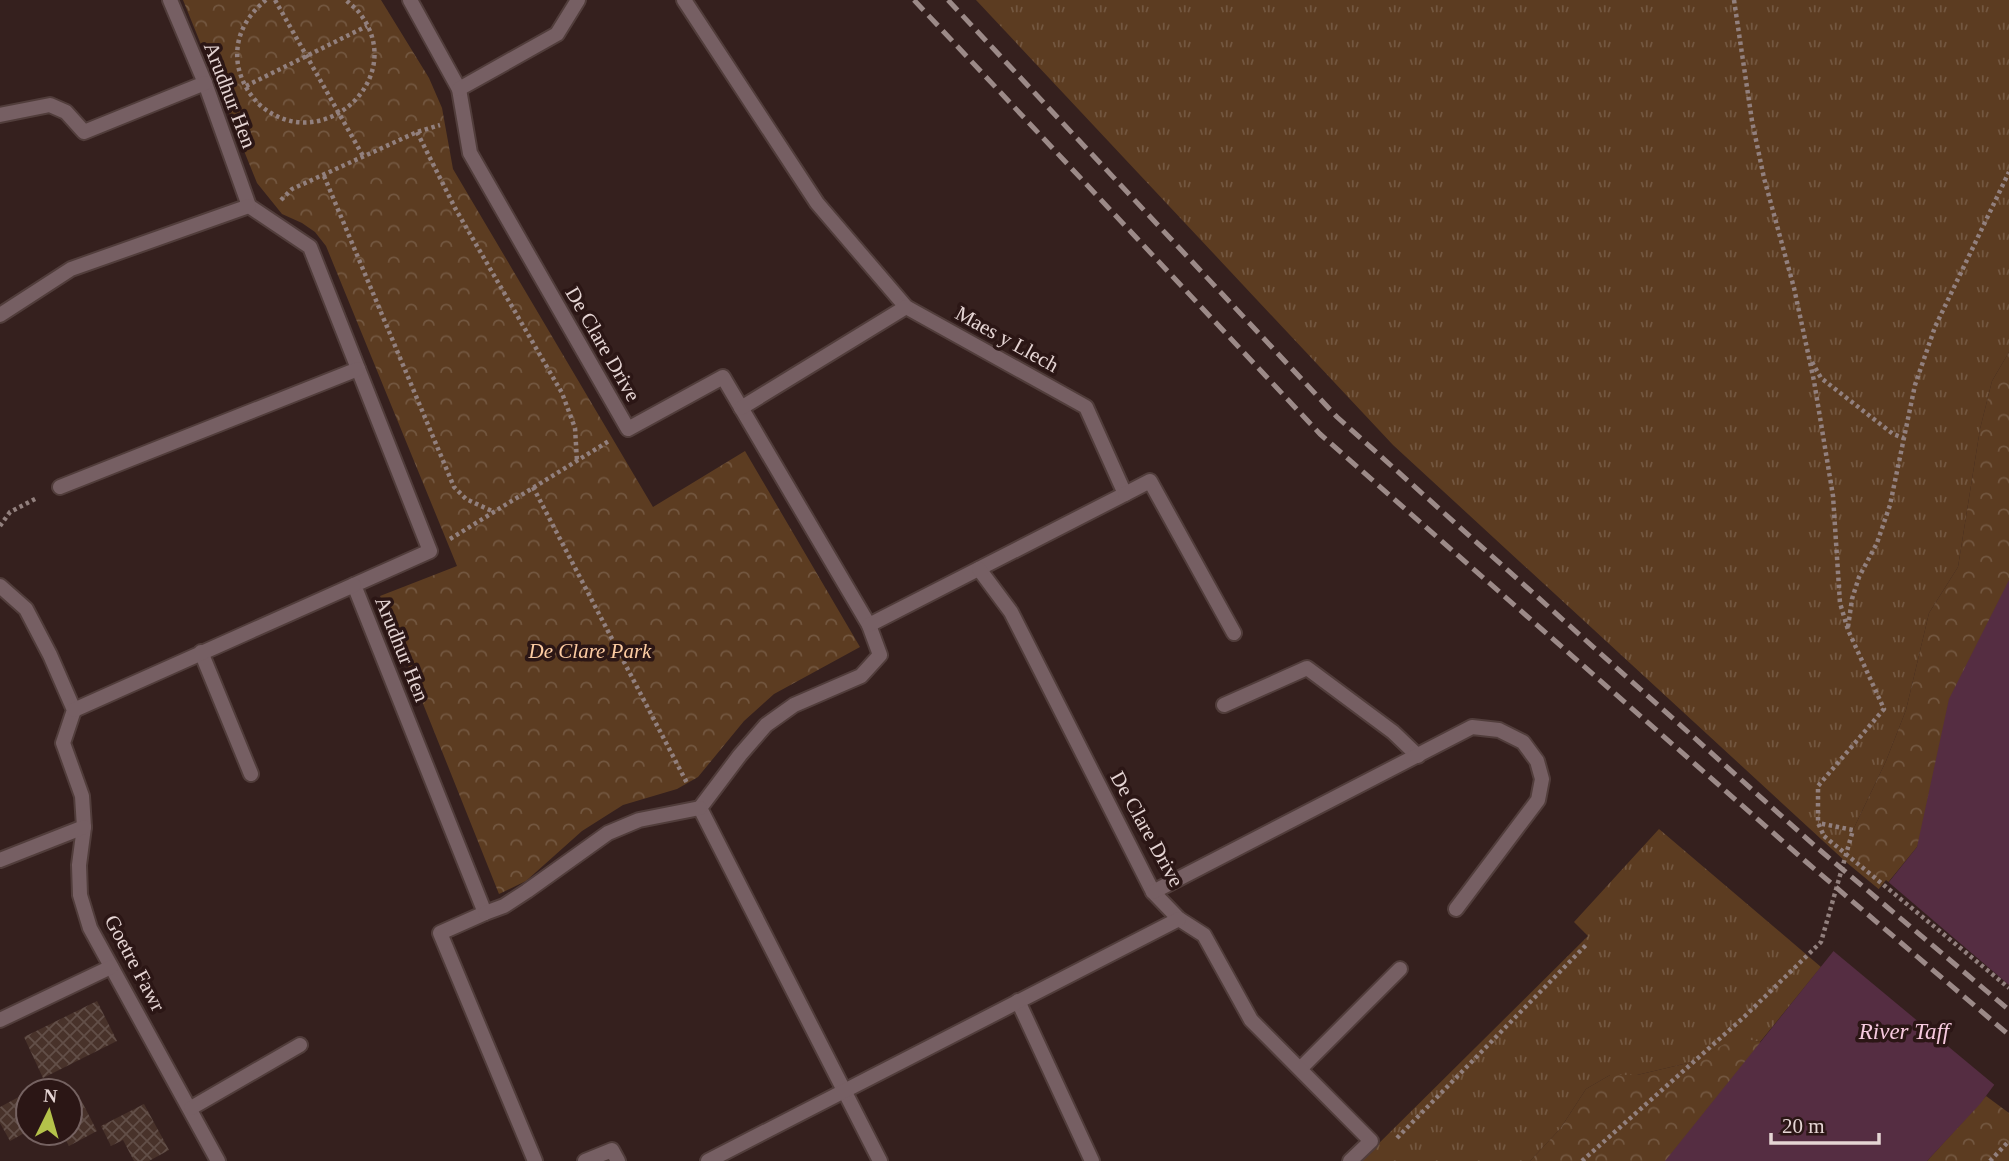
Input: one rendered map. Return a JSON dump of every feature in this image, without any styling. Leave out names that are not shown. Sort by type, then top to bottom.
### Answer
[{"type":"street","name":"Arudhur Hen","points":[[170,0],[205,83],[249,206]]},
{"type":"street","name":"De Clare Drive","points":[[410,0],[459,89],[470,153],[628,429],[723,377],[869,625],[880,654],[861,676],[794,705],[766,725],[700,808]]},
{"type":"street","points":[[459,89],[557,34],[578,0]]},
{"type":"street","name":"Maes y Llech","points":[[684,0],[817,203],[906,307],[1086,407],[1125,494]]},
{"type":"street","points":[[0,115],[50,105],[66,112],[84,132],[205,83]]},
{"type":"street","points":[[0,315],[71,269],[249,206],[310,247],[430,551]]},
{"type":"street","points":[[741,408],[906,307]]},
{"type":"street","points":[[60,487],[358,369]]},
{"type":"street","points":[[869,625],[1150,481],[1234,633]]},
{"type":"street","name":"Arudhur Hen","points":[[430,551],[354,585],[485,913]]},
{"type":"street","name":"De Clare Drive","points":[[979,569],[1010,612],[1153,892],[1179,919],[1204,936],[1251,1020],[1371,1141],[1350,1161]]},
{"type":"street","points":[[0,586],[26,609],[74,710],[354,585]]},
{"type":"street","points":[[201,652],[251,774]]},
{"type":"street","points":[[1224,705],[1307,668],[1393,732],[1418,756]]},
{"type":"street","name":"Goetre Fawr","points":[[74,710],[63,743],[82,796],[84,827],[79,865],[80,895],[90,928],[218,1161]]},
{"type":"street","points":[[1153,892],[1472,727],[1499,730],[1523,742],[1537,761],[1542,779],[1538,800],[1456,909]]},
{"type":"street","points":[[535,1161],[440,933],[516,898],[608,833],[639,820],[700,808],[880,1161]]},
{"type":"street","points":[[0,860],[84,827]]},
{"type":"street","points":[[708,1161],[1179,919]]},
{"type":"street","points":[[0,1020],[110,967]]},
{"type":"street","points":[[1301,1068],[1400,969]]},
{"type":"street","points":[[1018,1001],[1092,1161]]},
{"type":"street","points":[[191,1108],[300,1045]]},
{"type":"street","points":[[584,1161],[612,1150],[618,1161]]},
{"type":"path","points":[[266,0],[253,10],[241,31],[237,54],[240,78],[253,99],[271,114],[293,122],[317,122],[340,114],[358,98],[370,78],[374,54],[372,36],[361,15],[346,0]]},
{"type":"path","points":[[275,0],[363,156]]},
{"type":"path","points":[[1734,0],[1752,121],[1764,178],[1794,288],[1833,496],[1840,603],[1848,630],[1884,709],[1818,786],[1818,822],[1825,836],[2009,988]]},
{"type":"path","points":[[246,86],[367,26]]},
{"type":"path","points":[[265,217],[292,189],[417,132],[464,116]]},
{"type":"path","points":[[417,132],[455,208],[562,393],[575,428],[577,461]]},
{"type":"path","points":[[1848,630],[1852,599],[1859,576],[1877,543],[1890,505],[1915,385],[1935,327],[2009,173]]},
{"type":"path","points":[[324,176],[454,487],[466,499],[494,512]]},
{"type":"path","points":[[1808,356],[1821,378],[1893,434],[1904,438]]},
{"type":"path","points":[[430,551],[628,429]]},
{"type":"path","points":[[0,526],[10,512],[60,487]]},
{"type":"path","points":[[534,487],[700,808]]},
{"type":"path","points":[[1582,1161],[1742,1018],[1821,942],[1853,830],[1818,822]]},
{"type":"path","points":[[1390,1145],[1587,944]]},
{"type":"path","points":[[1990,1161],[2009,1141]]},
{"type":"green space","name":"De Clare Park","points":[[183,0],[381,0],[429,78],[442,108],[453,169],[653,507],[745,451],[860,647],[774,694],[744,721],[698,777],[677,789],[623,805],[582,831],[526,881],[499,894],[380,596],[457,566],[326,246],[315,232],[282,214],[257,183]]},
{"type":"green space","points":[[976,0],[2009,0],[2009,352],[1992,381],[1980,429],[1958,567],[1929,613],[1906,710],[1886,761],[1853,830],[1846,862],[1393,445]]},
{"type":"green space","points":[[2009,352],[2009,617],[1917,847],[1881,891],[1846,862],[1853,830],[1886,761],[1906,710],[1929,613],[1958,567],[1980,429],[1992,381]]},
{"type":"green space","points":[[1659,829],[1821,967],[1760,1042],[1737,1038],[1692,1062],[1637,1075],[1610,1075],[1586,1089],[1560,1129],[1530,1161],[1361,1161],[1588,936],[1574,922]]},
{"type":"green space","points":[[1737,1037],[1760,1042],[1765,1058],[1710,1161],[1530,1161],[1560,1129],[1586,1089],[1610,1075],[1637,1075],[1692,1062]]},
{"type":"green space","points":[[1986,1096],[2009,1113],[2009,1161],[1927,1161]]},
{"type":"water","name":"River Taff","points":[[2009,580],[2009,1065],[1980,1104],[1927,1161],[1665,1161],[1917,847],[1949,699]]},
{"type":"pier","points":[[1886,880],[2009,985],[2009,1071],[1997,1087],[1831,949]]},
{"type":"building","points":[[97,1001],[117,1041],[43,1077],[24,1037]]},
{"type":"building","points":[[14,1100],[14,1139],[10,1141],[0,1123],[0,1107]]},
{"type":"building","points":[[144,1104],[169,1150],[149,1161],[134,1161],[123,1140],[111,1146],[101,1126]]},
{"type":"building","points":[[84,1106],[97,1131],[84,1138]]},
{"type":"railway","points":[[914,0],[1320,434],[1804,860],[2009,1035]]},
{"type":"railway","points":[[948,0],[1337,417],[1815,846],[2009,1010]]}]
